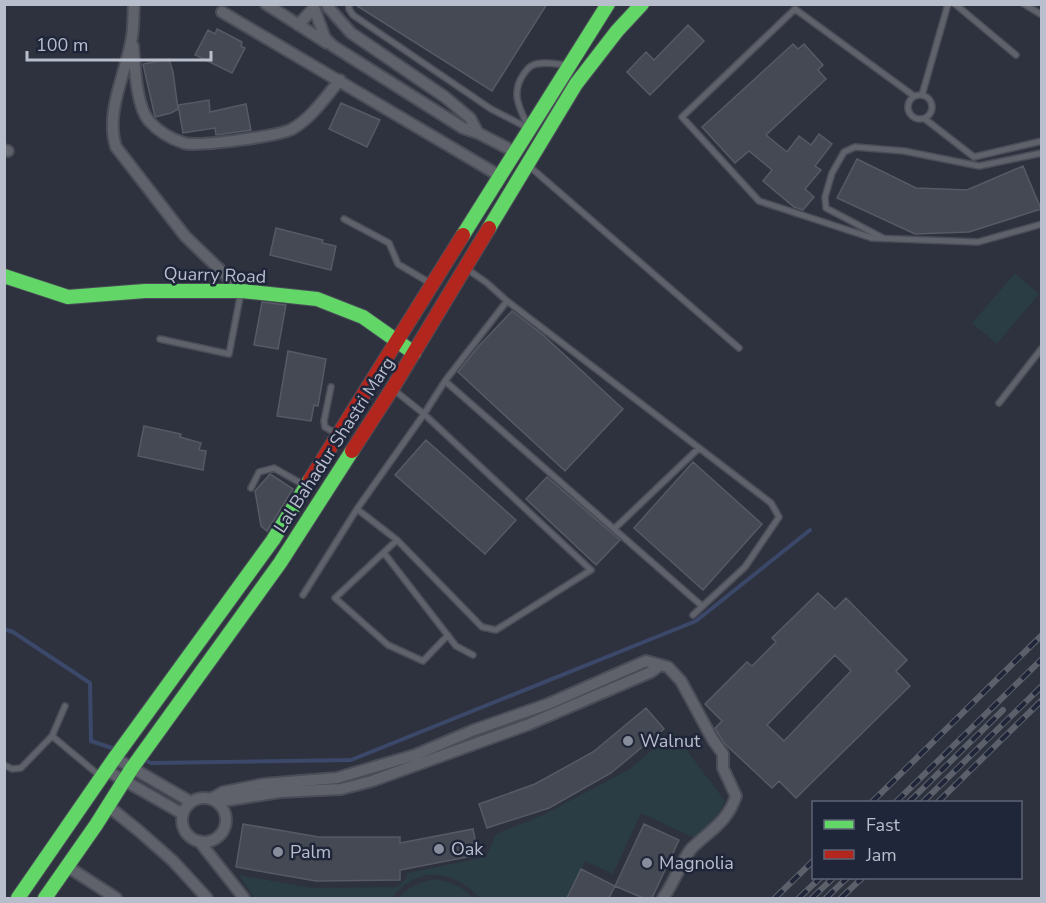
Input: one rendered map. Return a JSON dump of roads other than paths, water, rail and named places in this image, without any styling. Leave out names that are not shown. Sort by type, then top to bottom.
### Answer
[{"type":"main road","name":"Lal Bahadur Shastri Marg","points":[[18,898],[118,753],[273,540],[568,65],[609,4]]},
{"type":"main road","name":"Lal Bahadur Shastri Marg","points":[[45,898],[137,762],[280,563],[392,389],[576,84],[617,31],[642,4]]},
{"type":"main road","name":"Quarry Road","points":[[4,276],[68,297],[145,291],[242,291],[317,299],[363,317],[414,353]]},
{"type":"street","points":[[134,4],[132,40],[112,122],[116,147],[185,236],[242,291]]},
{"type":"street","points":[[266,4],[463,128],[515,152]]},
{"type":"street","points":[[298,25],[312,6]]},
{"type":"street","points":[[312,6],[321,9],[330,6],[351,33],[446,97],[470,118],[478,133]]},
{"type":"street","points":[[312,6],[325,38],[333,46]]},
{"type":"street","points":[[222,12],[500,176]]},
{"type":"street","points":[[132,40],[140,99],[148,120],[165,134],[186,144],[216,144],[290,130],[304,121],[340,80]]},
{"type":"street","points":[[214,800],[224,792],[264,784],[337,778],[415,755],[474,730],[536,708],[646,661],[668,667],[675,672],[713,741],[723,754],[723,768],[736,796],[732,809],[721,824],[690,851],[673,885],[663,898]]},
{"type":"street","points":[[244,898],[200,841],[187,833],[182,821],[183,814],[191,802],[197,799],[214,800],[280,792],[341,789],[362,784],[542,719],[651,672],[660,665]]},
{"type":"street","points":[[536,708],[542,719]]},
{"type":"street","points":[[118,753],[137,762],[191,802]]},
{"type":"street","points":[[104,774],[124,781],[183,814]]},
{"type":"street","points":[[200,841],[214,840],[225,829],[226,814],[214,800]]},
{"type":"street","points":[[108,806],[173,861],[207,898]]},
{"type":"street","points":[[68,867],[116,898]]},
{"type":"lane","points":[[349,4],[353,15],[363,22],[490,109],[529,129]]},
{"type":"lane","points":[[922,95],[948,4]]},
{"type":"lane","points":[[955,4],[1016,55]]},
{"type":"lane","points":[[1024,4],[1041,15]]},
{"type":"lane","points":[[914,96],[795,9],[682,117],[759,201],[872,238],[978,242],[1041,224]]},
{"type":"lane","points":[[529,129],[518,105],[516,89],[518,82],[528,68],[534,64],[568,65]]},
{"type":"lane","points":[[922,95],[929,99],[933,106],[931,113],[925,118],[917,119],[910,114],[908,102],[914,96],[922,95]]},
{"type":"lane","points":[[925,118],[974,157],[1041,141]]},
{"type":"lane","points":[[884,238],[826,208],[825,197],[832,172],[844,152],[855,147],[904,152],[979,166],[1041,153]]},
{"type":"lane","points":[[528,165],[739,348]]},
{"type":"lane","points":[[344,219],[389,243],[398,264],[431,284]]},
{"type":"lane","points":[[466,268],[487,283],[507,302],[771,503],[779,518],[745,567],[693,615]]},
{"type":"lane","points":[[160,339],[228,354],[242,291]]},
{"type":"lane","points":[[303,595],[357,509],[445,381],[507,302]]},
{"type":"lane","points":[[999,403],[1041,348]]},
{"type":"lane","points":[[445,381],[702,606]]},
{"type":"lane","points":[[331,387],[324,421],[325,427],[338,435]]},
{"type":"lane","points":[[357,509],[397,540],[482,627],[496,630],[591,570],[424,414],[392,389]]},
{"type":"lane","points":[[614,529],[699,448]]},
{"type":"lane","points":[[251,488],[259,472],[274,468],[306,486]]},
{"type":"lane","points":[[397,540],[335,598],[388,645],[423,661],[448,635]]},
{"type":"lane","points":[[384,553],[456,646],[473,655]]},
{"type":"lane","points":[[4,765],[12,769],[21,768],[52,736],[64,706]]},
{"type":"lane","points":[[52,736],[104,774]]},
{"type":"waterway","points":[[142,759],[151,763],[351,760],[696,621],[810,530]]},
{"type":"waterway","points":[[4,629],[13,632],[90,683],[91,741],[115,749]]},
{"type":"railway","points":[[873,801],[1042,635]]},
{"type":"railway","points":[[897,801],[1042,659]]},
{"type":"railway","points":[[924,801],[1042,686]]},
{"type":"railway","points":[[939,801],[1042,700]]},
{"type":"railway","points":[[910,801],[1003,710]]},
{"type":"railway","points":[[775,898],[812,862]]},
{"type":"railway","points":[[799,898],[819,879]]},
{"type":"railway","points":[[812,898],[832,879]]},
{"type":"railway","points":[[826,898],[846,879]]},
{"type":"railway","points":[[841,898],[861,879]]},
{"type":"place","name":"Walnut","points":[[628,741]]},
{"type":"place","name":"Oak","points":[[439,849]]},
{"type":"place","name":"Palm","points":[[278,852]]},
{"type":"place","name":"Magnolia","points":[[647,863]]}]
